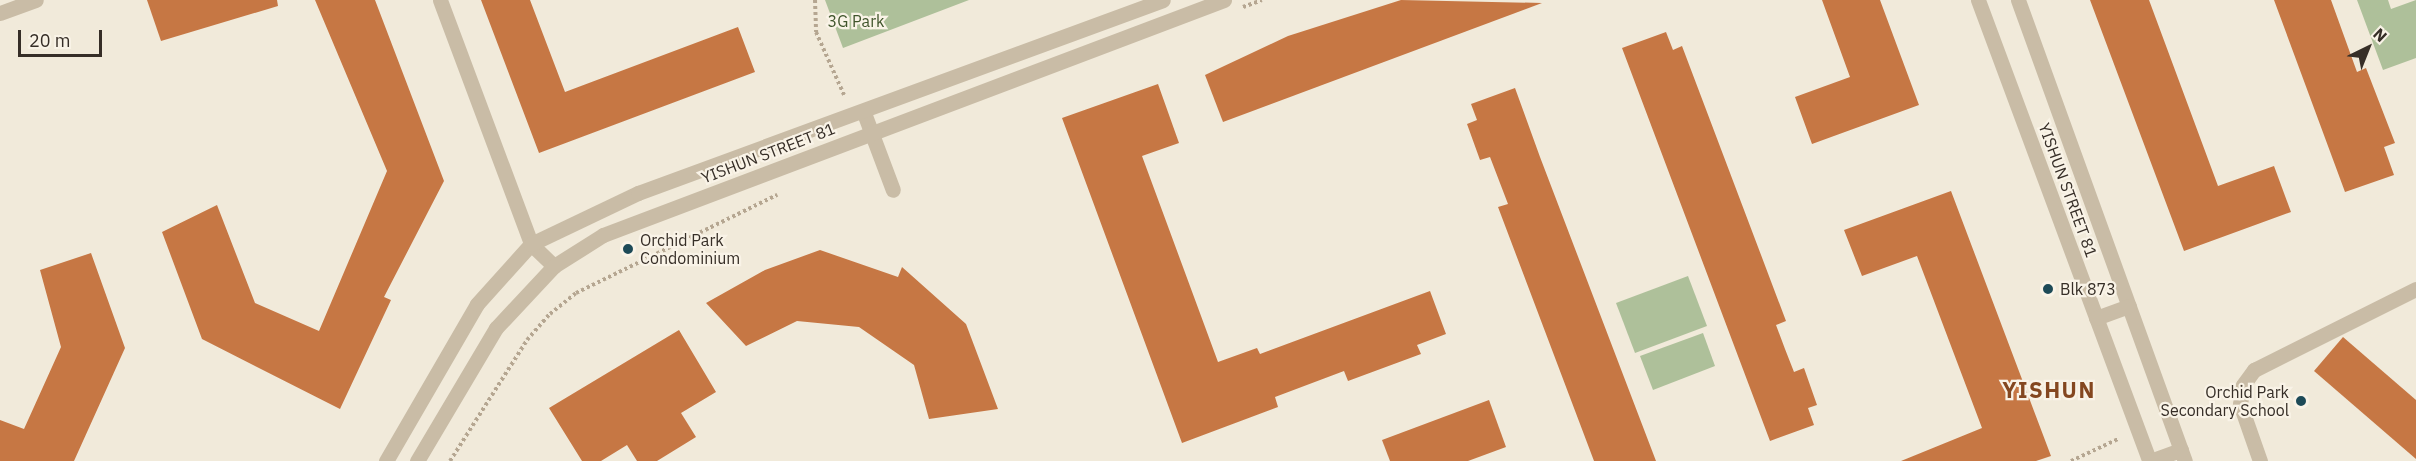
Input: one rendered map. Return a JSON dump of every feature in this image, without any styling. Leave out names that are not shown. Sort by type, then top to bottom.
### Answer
[{"type":"street","points":[[0,13],[36,0]]},
{"type":"street","points":[[440,0],[531,244],[554,266]]},
{"type":"street","name":"YISHUN STREET 81","points":[[386,461],[477,304],[531,244],[638,193],[864,113],[896,99],[1001,64],[1163,0]]},
{"type":"street","name":"YISHUN STREET 81","points":[[417,461],[496,328],[554,266],[603,235],[827,148],[870,135],[1006,79],[1224,0]]},
{"type":"street","name":"YISHUN STREET 81","points":[[1978,0],[2150,461]]},
{"type":"street","name":"YISHUN STREET 81","points":[[2018,0],[2183,455]]},
{"type":"street","points":[[1001,64],[1006,79]]},
{"type":"street","points":[[896,99],[904,121]]},
{"type":"street","points":[[864,113],[870,135],[893,190]]},
{"type":"street","points":[[820,129],[827,148]]},
{"type":"street","points":[[2260,461],[2240,404],[2243,385],[2254,370],[2416,289]]},
{"type":"street","points":[[2096,318],[2128,306]]},
{"type":"street","points":[[2150,461],[2183,455]]},
{"type":"path","points":[[815,0],[816,32],[846,99]]},
{"type":"path","points":[[450,461],[527,340],[550,314],[576,293],[782,192]]},
{"type":"path","points":[[2071,461],[2118,439]]},
{"type":"green space","name":"3G Park","points":[[825,0],[969,0],[843,48]]},
{"type":"green space","points":[[2357,0],[2388,0],[2391,9],[2416,0],[2416,58],[2383,70]]},
{"type":"green space","points":[[1688,276],[1707,326],[1635,353],[1616,303]]},
{"type":"green space","points":[[1703,333],[1715,366],[1653,390],[1640,356]]},
{"type":"building","points":[[147,0],[277,0],[278,6],[161,41]]},
{"type":"building","points":[[315,0],[375,0],[444,181],[384,297],[391,300],[340,409],[202,339],[162,232],[217,205],[255,303],[319,331],[387,171]]},
{"type":"building","points":[[481,0],[530,0],[565,92],[738,27],[755,72],[539,153]]},
{"type":"building","points":[[1401,0],[1542,3],[1223,122],[1205,75],[1288,36]]},
{"type":"building","points":[[1822,0],[1880,0],[1919,105],[1812,144],[1795,97],[1850,77]]},
{"type":"building","points":[[2090,0],[2149,0],[2218,186],[2274,166],[2291,212],[2184,251]]},
{"type":"building","points":[[2274,0],[2331,0],[2357,72],[2366,68],[2395,143],[2384,147],[2394,175],[2345,192]]},
{"type":"building","points":[[1666,32],[1673,50],[1682,46],[1786,321],[1776,325],[1785,349],[1794,372],[1804,368],[1817,405],[1808,408],[1814,425],[1770,441],[1622,48]]},
{"type":"building","points":[[1158,84],[1179,143],[1142,156],[1218,362],[1257,348],[1260,354],[1430,291],[1446,334],[1417,345],[1421,354],[1348,381],[1344,371],[1275,397],[1278,407],[1182,443],[1062,118]]},
{"type":"building","points":[[1515,88],[1656,461],[1594,461],[1498,207],[1508,204],[1490,157],[1480,160],[1467,124],[1477,120],[1471,104]]},
{"type":"building","points":[[1951,191],[2051,456],[2036,461],[1901,461],[1982,428],[1917,256],[1862,276],[1844,230]]},
{"type":"building","points":[[820,250],[898,277],[902,267],[966,324],[998,409],[929,419],[914,365],[859,327],[797,321],[746,346],[706,303],[765,270]]},
{"type":"building","points":[[91,253],[125,348],[74,461],[0,461],[0,420],[24,429],[61,347],[40,270]]},
{"type":"building","points":[[679,330],[716,392],[681,413],[696,437],[657,461],[637,461],[627,445],[601,461],[582,461],[549,408]]},
{"type":"building","points":[[2343,337],[2416,400],[2416,459],[2314,371]]},
{"type":"building","points":[[1489,400],[1506,447],[1468,461],[1390,461],[1382,440]]},
{"type":"place","name":"Orchid Park Condominium","points":[[628,249]]},
{"type":"place","name":"Blk 873","points":[[2048,289]]},
{"type":"place","name":"Orchid Park Secondary School","points":[[2301,401]]},
{"type":"district","name":"YISHUN","points":[[2049,390]]}]
